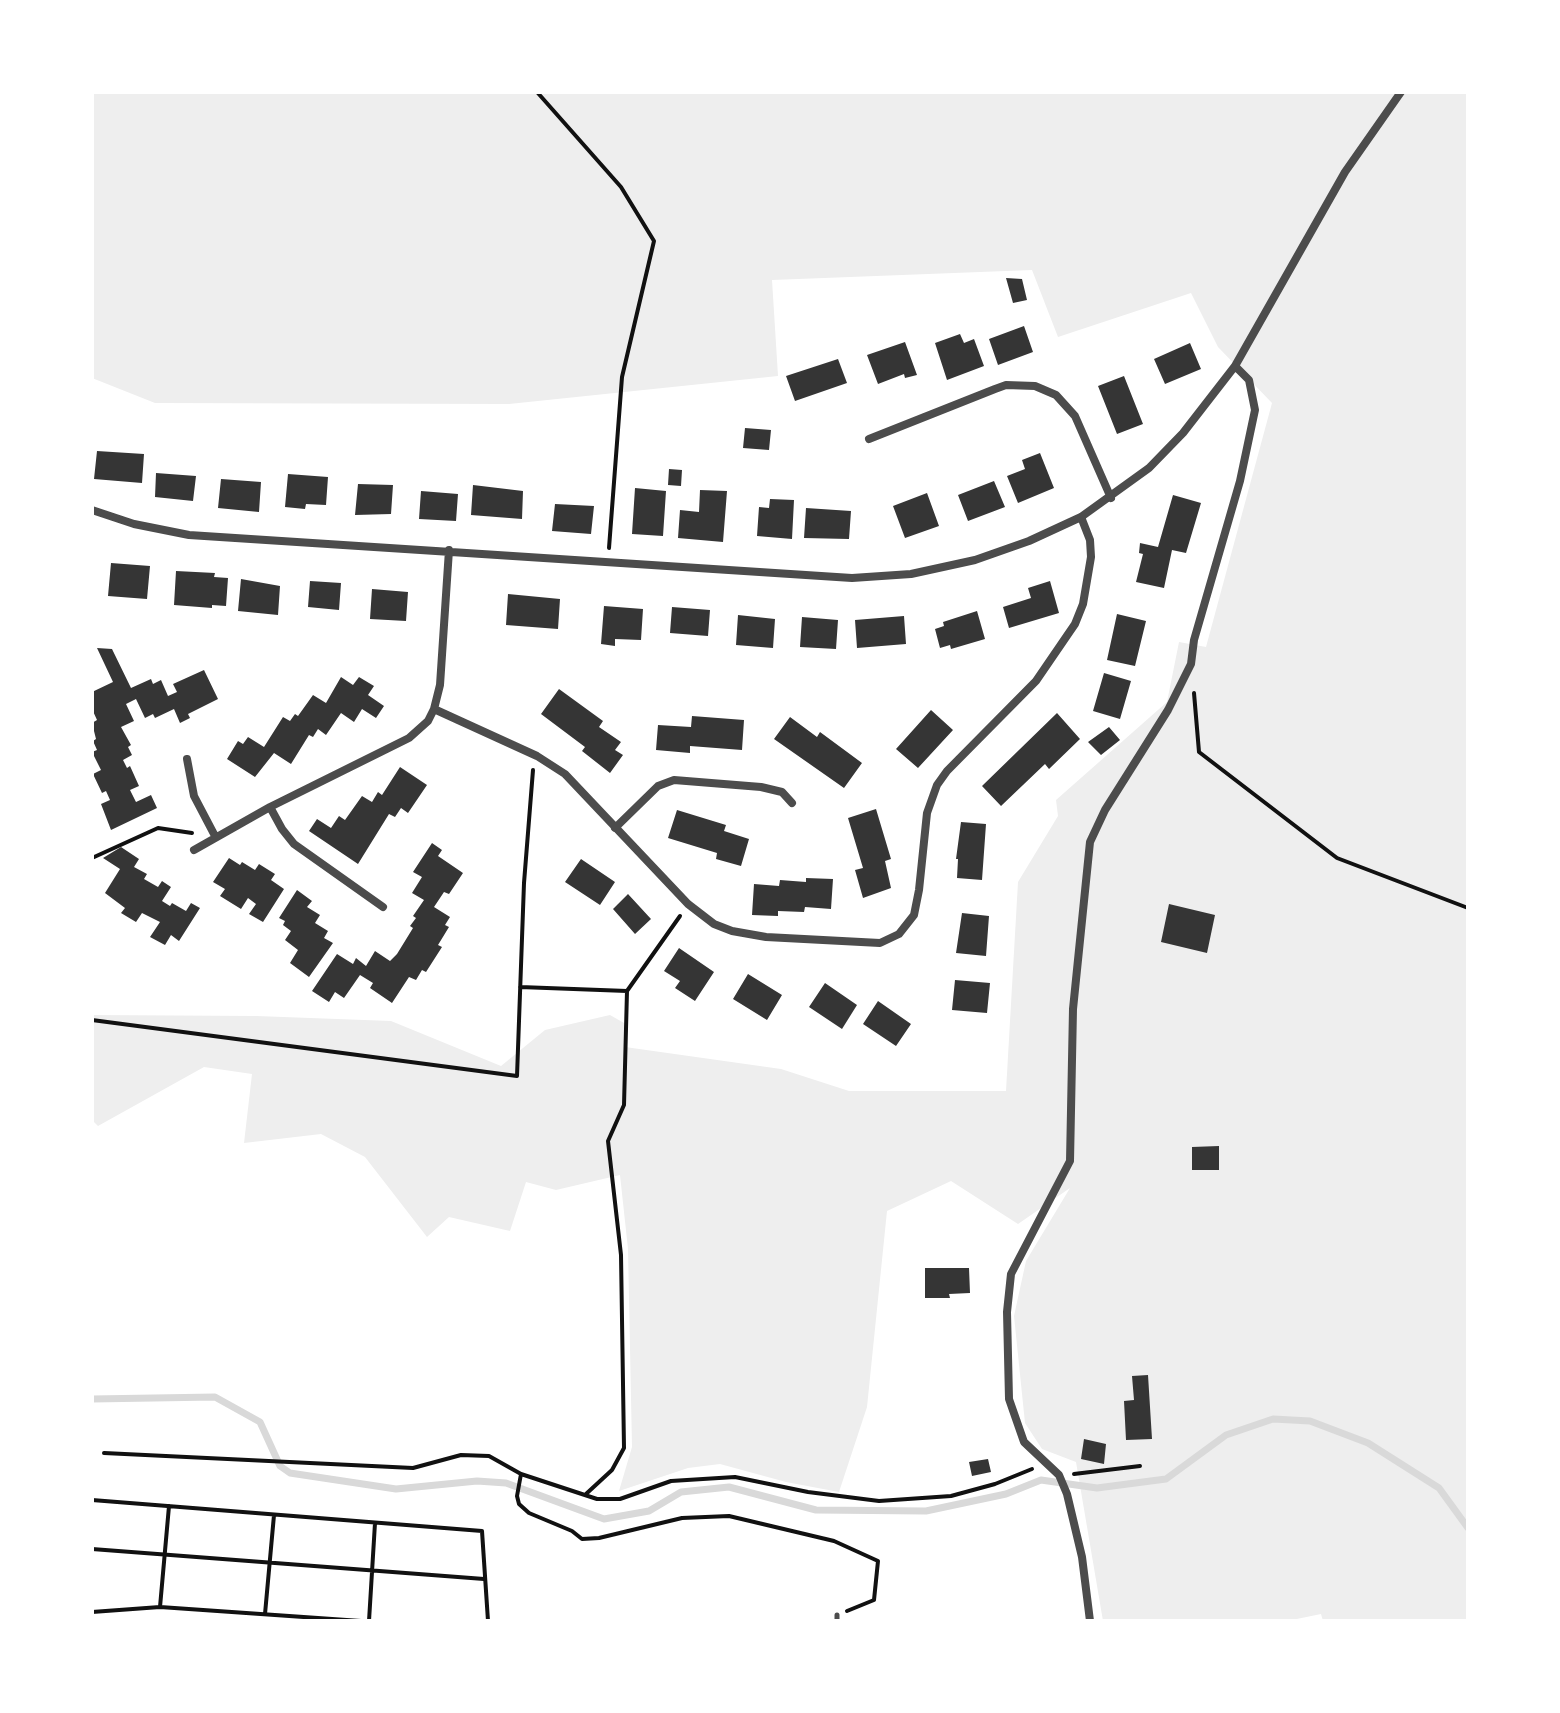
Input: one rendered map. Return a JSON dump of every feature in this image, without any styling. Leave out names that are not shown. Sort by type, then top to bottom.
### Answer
[{"type":"street","points":[[92,510],[134,524],[189,535],[852,578],[911,574],[975,560],[1029,541],[1081,517],[1149,468],[1183,433],[1235,366],[1345,172],[1401,92]]},
{"type":"street","points":[[1090,1621],[1082,1557],[1067,1494],[1059,1475],[1024,1442],[1017,1428],[1007,1387],[1011,1274],[1070,1161],[1073,1009],[1090,842],[1105,810],[1168,710],[1191,664],[1194,640],[1240,481],[1255,410],[1249,380],[1235,366]]},
{"type":"street","points":[[869,439],[1006,385],[1035,386],[1056,395],[1075,416],[1111,498]]},
{"type":"street","points":[[434,709],[537,756],[565,774],[688,904],[714,924],[732,931],[766,937],[867,945],[889,940],[909,926],[918,903],[927,813],[937,785],[947,771],[1036,681],[1075,624],[1083,604],[1091,557],[1090,540],[1081,517]]},
{"type":"street","points":[[194,850],[270,807],[409,738],[428,721],[440,685],[449,550]]},
{"type":"street","points":[[187,759],[194,796],[215,836]]},
{"type":"street","points":[[615,828],[658,786],[674,780],[761,787],[782,792],[792,803]]},
{"type":"street","points":[[270,807],[294,844],[383,907]]},
{"type":"path","points":[[537,92],[621,187],[654,241],[622,377],[607,561]]},
{"type":"path","points":[[1194,693],[1199,752],[1337,858],[1468,908]]},
{"type":"path","points":[[92,1019],[517,1076],[524,883],[537,756]]},
{"type":"path","points":[[92,858],[158,828],[215,836]]},
{"type":"path","points":[[585,1495],[612,1470],[624,1448],[621,1255],[608,1141],[624,1105],[627,991],[688,904]]},
{"type":"path","points":[[520,987],[627,991]]},
{"type":"path","points":[[104,1453],[413,1468],[461,1455],[489,1456],[521,1474],[597,1499],[620,1499],[671,1481],[735,1477],[808,1492],[879,1501],[951,1496],[1009,1479],[1044,1462]]},
{"type":"path","points":[[1059,1475],[1140,1466]]},
{"type":"path","points":[[521,1474],[517,1496],[519,1504],[529,1513],[572,1531],[582,1539],[599,1538],[682,1518],[729,1516],[834,1541],[878,1561],[874,1600],[837,1618]]},
{"type":"path","points":[[92,1500],[482,1531],[488,1621]]},
{"type":"path","points":[[160,1607],[169,1506]]},
{"type":"path","points":[[265,1614],[274,1515]]},
{"type":"path","points":[[369,1621],[375,1523]]},
{"type":"path","points":[[92,1549],[485,1580]]},
{"type":"path","points":[[92,1612],[160,1607],[361,1621]]},
{"type":"shaded area","points":[[92,92],[1468,92],[1468,1621],[1323,1621],[1321,1614],[1287,1621],[1103,1621],[1076,1462],[1042,1449],[1025,1423],[1014,1316],[1026,1261],[1070,1188],[1018,1224],[951,1181],[887,1211],[867,1407],[839,1492],[786,1482],[720,1464],[688,1468],[619,1491],[632,1447],[628,1249],[620,1175],[556,1190],[526,1182],[510,1231],[449,1217],[427,1237],[365,1157],[321,1134],[244,1143],[252,1074],[204,1067],[98,1126],[92,1120],[92,1015],[391,1021],[501,1066],[545,1030],[610,1015],[624,1023],[625,1047],[781,1069],[849,1091],[1006,1091],[1018,882],[1058,816],[1056,800],[1167,702],[1179,642],[1206,647],[1272,403],[1218,347],[1191,293],[1058,337],[1032,270],[772,280],[778,376],[509,404],[155,403],[92,378]]},
{"type":"building","points":[[1006,278],[1022,279],[1027,300],[1013,303]]},
{"type":"building","points":[[1024,326],[1033,352],[998,365],[989,339]]},
{"type":"building","points":[[960,334],[964,343],[974,339],[984,366],[947,380],[935,343]]},
{"type":"building","points":[[905,342],[917,375],[905,378],[904,374],[878,384],[867,355]]},
{"type":"building","points":[[1190,343],[1201,369],[1165,384],[1154,359]]},
{"type":"building","points":[[838,359],[847,383],[795,401],[786,376]]},
{"type":"building","points":[[1124,376],[1143,424],[1117,434],[1098,386]]},
{"type":"building","points":[[745,428],[771,430],[769,450],[743,448]]},
{"type":"building","points":[[97,451],[144,454],[142,483],[94,479]]},
{"type":"building","points":[[1040,453],[1054,488],[1018,503],[1007,476],[1025,469],[1022,460]]},
{"type":"building","points":[[669,469],[682,470],[681,486],[668,485]]},
{"type":"building","points":[[156,473],[196,476],[193,501],[155,497]]},
{"type":"building","points":[[288,474],[328,477],[326,505],[306,504],[305,509],[285,507]]},
{"type":"building","points":[[221,479],[261,482],[259,512],[218,508]]},
{"type":"building","points":[[994,481],[1005,507],[968,521],[958,495]]},
{"type":"building","points":[[358,484],[393,485],[391,514],[355,515]]},
{"type":"building","points":[[473,485],[523,491],[522,519],[471,515]]},
{"type":"building","points":[[635,488],[666,491],[663,536],[632,534]]},
{"type":"building","points":[[700,490],[727,491],[723,542],[678,538],[680,510],[699,512]]},
{"type":"building","points":[[421,491],[458,494],[456,521],[419,519]]},
{"type":"building","points":[[927,493],[939,526],[905,538],[893,506]]},
{"type":"building","points":[[1173,495],[1201,503],[1186,553],[1172,550],[1164,588],[1136,582],[1143,554],[1139,553],[1140,543],[1158,547]]},
{"type":"building","points":[[770,499],[794,500],[792,539],[757,536],[759,507],[769,508]]},
{"type":"building","points":[[555,504],[594,506],[591,534],[552,531]]},
{"type":"building","points":[[806,508],[851,511],[849,539],[804,538]]},
{"type":"building","points":[[111,563],[150,566],[147,599],[108,596]]},
{"type":"building","points":[[176,571],[215,573],[214,577],[228,578],[226,606],[174,605]]},
{"type":"building","points":[[241,579],[280,586],[278,615],[238,611]]},
{"type":"building","points":[[310,581],[341,583],[339,610],[308,607]]},
{"type":"building","points":[[1050,581],[1059,613],[1009,628],[1003,607],[1031,598],[1028,588]]},
{"type":"building","points":[[372,589],[408,592],[406,621],[370,619]]},
{"type":"building","points":[[508,594],[560,599],[558,629],[506,625]]},
{"type":"building","points":[[604,606],[643,609],[641,640],[615,639],[615,646],[601,644]]},
{"type":"building","points":[[672,607],[710,610],[708,636],[670,633]]},
{"type":"building","points":[[977,611],[985,639],[951,649],[950,645],[940,648],[935,629],[944,626],[943,622]]},
{"type":"building","points":[[1117,614],[1146,621],[1135,666],[1107,660]]},
{"type":"building","points":[[738,615],[775,619],[773,648],[736,645]]},
{"type":"building","points":[[904,616],[906,644],[857,648],[855,620]]},
{"type":"building","points":[[802,617],[838,620],[836,649],[800,647]]},
{"type":"building","points":[[97,648],[112,649],[131,688],[151,679],[153,684],[161,680],[168,696],[177,692],[173,684],[204,670],[218,699],[188,714],[190,718],[180,723],[174,709],[155,718],[153,714],[145,718],[136,699],[126,704],[134,721],[121,727],[131,745],[128,747],[132,755],[123,760],[127,768],[130,766],[139,786],[130,790],[136,802],[151,795],[157,808],[111,830],[101,804],[110,800],[106,791],[102,793],[93,774],[101,770],[92,752],[97,750],[92,723],[97,720],[92,709],[92,692],[113,682]]},
{"type":"building","points":[[1104,673],[1131,681],[1120,719],[1093,711]]},
{"type":"building","points":[[341,677],[353,685],[359,677],[374,686],[368,695],[384,706],[376,718],[362,709],[354,722],[341,713],[326,735],[318,729],[313,737],[309,735],[291,764],[274,753],[255,777],[227,759],[238,741],[243,744],[248,737],[264,747],[283,717],[290,721],[295,714],[298,716],[313,695],[326,703]]},
{"type":"building","points":[[559,689],[603,721],[599,727],[621,742],[615,750],[623,755],[610,773],[582,751],[585,747],[541,714]]},
{"type":"building","points":[[931,710],[953,730],[918,768],[896,749]]},
{"type":"building","points":[[1057,713],[1080,739],[1049,769],[1045,764],[1001,806],[982,786]]},
{"type":"building","points":[[692,716],[744,720],[742,750],[690,746],[690,753],[656,750],[658,725],[691,727]]},
{"type":"building","points":[[790,717],[817,737],[820,732],[862,763],[844,788],[774,739]]},
{"type":"building","points":[[1109,727],[1120,740],[1101,755],[1088,742]]},
{"type":"building","points":[[400,767],[427,785],[408,813],[401,808],[395,817],[389,814],[358,864],[309,831],[317,819],[331,828],[339,816],[345,820],[362,796],[372,802],[378,792],[382,795]]},
{"type":"building","points":[[876,809],[891,859],[885,861],[891,888],[863,898],[855,870],[863,868],[848,818]]},
{"type":"building","points":[[677,810],[726,825],[724,831],[749,839],[741,866],[716,859],[717,853],[668,838]]},
{"type":"building","points":[[961,822],[986,824],[982,880],[957,878]]},
{"type":"building","points":[[432,843],[442,850],[438,856],[463,873],[449,894],[444,892],[434,907],[450,917],[445,925],[449,927],[438,945],[442,947],[426,972],[422,970],[416,980],[409,977],[392,1003],[370,988],[373,983],[360,975],[344,998],[335,992],[329,1002],[312,991],[337,954],[353,964],[356,958],[366,966],[375,951],[390,961],[397,954],[413,928],[410,926],[416,918],[413,916],[424,900],[412,893],[422,877],[413,872]]},
{"type":"building","points":[[121,847],[139,859],[134,867],[147,874],[144,879],[158,887],[162,881],[171,887],[162,901],[186,911],[191,903],[200,908],[179,941],[171,935],[165,945],[150,937],[160,922],[142,913],[136,922],[121,913],[125,908],[105,893],[120,869],[103,858]]},
{"type":"building","points":[[229,858],[255,870],[259,864],[275,874],[271,880],[284,889],[263,922],[249,914],[256,904],[248,898],[241,909],[220,896],[225,889],[213,882]]},
{"type":"building","points":[[581,859],[615,882],[600,905],[565,882]]},
{"type":"building","points":[[806,878],[833,879],[831,909],[805,907],[804,912],[778,911],[778,916],[752,915],[754,884],[779,886],[780,880],[806,882]]},
{"type":"building","points":[[297,890],[312,901],[307,907],[320,915],[315,923],[328,931],[324,938],[333,943],[309,977],[290,963],[298,950],[285,940],[291,931],[279,918]]},
{"type":"building","points":[[628,894],[651,919],[635,934],[613,909]]},
{"type":"building","points":[[1169,904],[1215,915],[1207,953],[1161,942]]},
{"type":"building","points":[[962,913],[989,916],[986,956],[956,953]]},
{"type":"building","points":[[679,948],[714,972],[695,1001],[675,988],[680,981],[664,971]]},
{"type":"building","points":[[748,974],[782,995],[767,1020],[733,999]]},
{"type":"building","points":[[955,980],[990,983],[987,1013],[952,1010]]},
{"type":"building","points":[[825,983],[857,1005],[842,1029],[809,1007]]},
{"type":"building","points":[[878,1001],[911,1024],[896,1046],[863,1024]]},
{"type":"building","points":[[1219,1146],[1219,1170],[1192,1170],[1192,1147]]},
{"type":"building","points":[[925,1268],[969,1268],[970,1293],[949,1294],[950,1298],[925,1298]]},
{"type":"building","points":[[1148,1375],[1152,1439],[1126,1440],[1124,1401],[1134,1400],[1132,1376]]},
{"type":"building","points":[[1084,1439],[1106,1444],[1104,1464],[1081,1459]]},
{"type":"building","points":[[988,1459],[991,1472],[972,1476],[969,1462]]},
{"type":"waterway","points":[[92,1399],[215,1397],[260,1422],[280,1466],[290,1473],[396,1489],[477,1481],[506,1483],[604,1519],[649,1511],[681,1492],[729,1487],[816,1510],[926,1511],[1006,1494],[1041,1480],[1097,1488],[1166,1479],[1226,1435],[1273,1419],[1310,1421],[1368,1443],[1439,1488],[1468,1528]]}]
